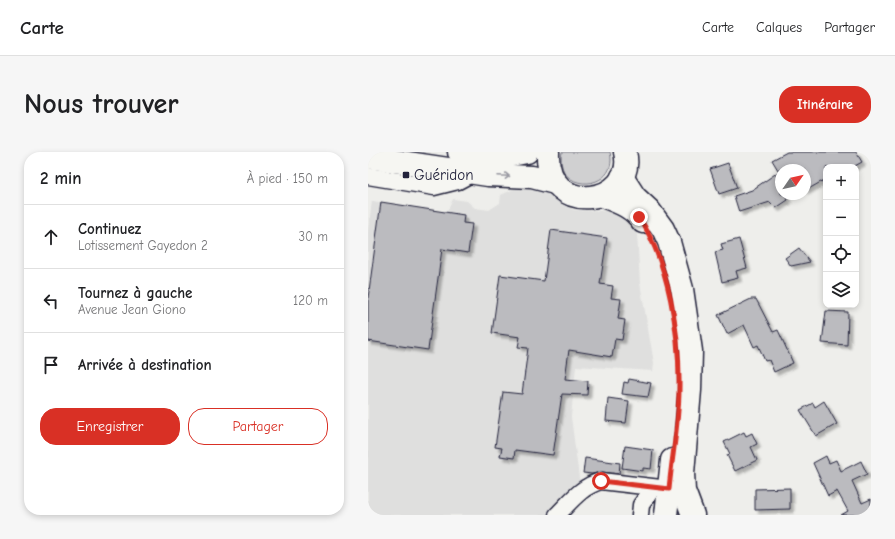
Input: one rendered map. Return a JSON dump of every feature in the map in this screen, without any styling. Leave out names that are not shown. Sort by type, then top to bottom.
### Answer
[{"type":"main road","points":[[459,152],[500,157],[527,152]]},
{"type":"main road","points":[[548,152],[547,163],[555,183],[564,192],[576,197],[589,198],[602,196],[626,205],[639,217],[651,236],[659,255],[669,293],[677,350],[679,390],[661,488],[666,515]]},
{"type":"main road","points":[[602,196],[616,185],[622,177],[625,166],[625,152]]},
{"type":"main road","points":[[368,157],[473,173],[532,177],[555,183]]},
{"type":"main road","points":[[622,177],[635,196],[649,210],[663,229],[669,242],[682,289],[691,351],[690,390],[683,473],[684,491],[693,515]]},
{"type":"street","points":[[368,176],[434,187],[458,181],[473,173]]},
{"type":"street","points":[[557,515],[581,490],[591,483],[601,481],[661,488]]},
{"type":"street","points":[[640,515],[641,504],[661,488]]},
{"type":"shaded area","points":[[562,152],[610,152],[610,165],[605,175],[597,181],[586,183],[576,181],[567,176],[562,166]]},
{"type":"shaded area","points":[[518,187],[531,187],[544,191],[562,205],[575,210],[611,211],[625,218],[634,228],[637,234],[640,283],[654,363],[653,371],[576,366],[571,417],[580,485],[549,515],[368,515],[368,231],[372,201],[447,212],[453,199],[467,201],[475,208],[489,210],[500,203],[501,195]]},
{"type":"building","points":[[787,152],[856,152],[862,162],[858,164],[823,164],[823,181],[811,188],[811,164],[775,165],[772,160]]},
{"type":"building","points":[[728,163],[737,188],[719,194],[710,169]]},
{"type":"building","points":[[775,174],[775,200],[788,200],[776,208],[770,202],[739,212],[734,196],[752,190]]},
{"type":"building","points":[[381,202],[464,215],[463,223],[472,224],[468,253],[442,249],[428,350],[368,341],[368,298]]},
{"type":"building","points":[[551,230],[607,238],[600,284],[613,286],[611,298],[621,299],[618,319],[625,320],[622,340],[615,339],[612,357],[569,350],[565,379],[588,381],[587,395],[562,394],[553,455],[515,450],[514,458],[500,456],[502,448],[495,447],[503,392],[522,394],[528,348],[518,347],[520,337],[492,333],[500,275],[544,281]]},
{"type":"building","points":[[739,239],[747,268],[736,271],[738,278],[722,282],[715,252],[723,250],[721,244]]},
{"type":"building","points":[[799,248],[810,262],[791,266],[785,258]]},
{"type":"building","points":[[751,299],[756,299],[773,332],[778,330],[793,363],[774,372],[769,360],[765,361],[758,345],[754,347],[744,325],[727,334],[718,315]]},
{"type":"building","points":[[826,311],[848,312],[847,345],[822,343]]},
{"type":"building","points":[[629,379],[651,383],[648,397],[622,394],[624,382],[628,383]]},
{"type":"building","points":[[608,398],[629,401],[626,423],[606,421]]},
{"type":"building","points":[[824,401],[837,424],[816,436],[800,410],[813,403],[815,407]]},
{"type":"building","points":[[744,432],[746,436],[752,433],[757,444],[751,447],[757,460],[735,471],[727,455],[730,454],[724,442]]},
{"type":"building","points":[[625,446],[653,450],[651,469],[643,468],[643,471],[622,468]]},
{"type":"building","points":[[826,456],[829,463],[836,460],[841,471],[861,461],[867,474],[852,481],[862,503],[871,499],[871,515],[841,515],[848,511],[837,491],[828,496],[813,463]]},
{"type":"building","points":[[585,458],[620,463],[619,474],[602,472],[592,474],[583,473]]},
{"type":"building","points":[[790,488],[790,509],[755,510],[755,489]]},
{"type":"place","name":"Guéridon","points":[[406,175]]},
{"type":"route","points":[[601,481],[669,489],[679,390],[677,350],[669,293],[659,255],[651,236],[639,217]]}]
